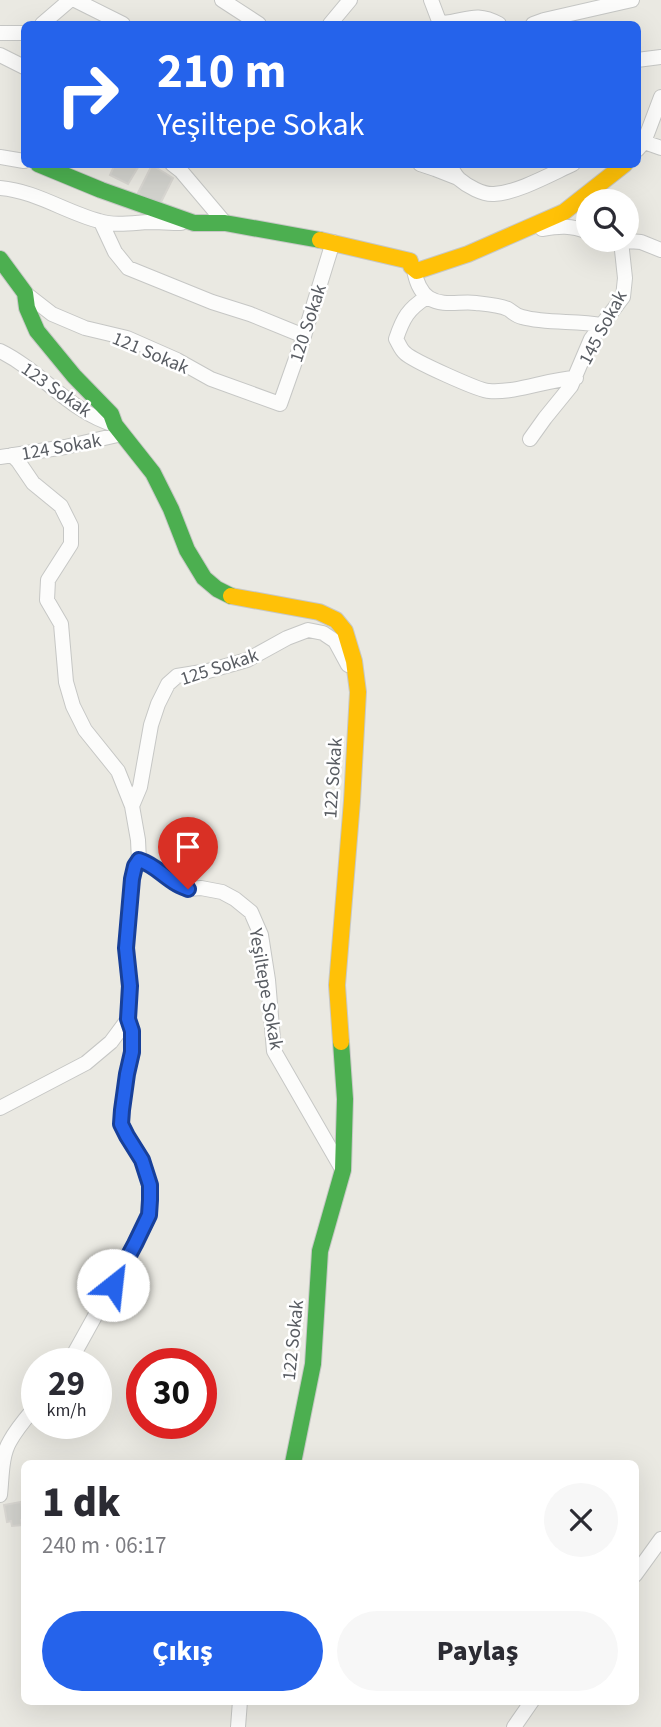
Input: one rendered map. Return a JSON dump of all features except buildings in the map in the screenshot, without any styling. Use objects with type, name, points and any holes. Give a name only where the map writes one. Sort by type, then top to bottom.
[{"type":"street","points":[[46,21],[70,0]]},
{"type":"street","points":[[75,0],[117,21]]},
{"type":"street","points":[[222,0],[254,21]]},
{"type":"street","points":[[332,21],[350,0]]},
{"type":"street","points":[[431,0],[439,21]]},
{"type":"street","points":[[541,21],[630,0]]},
{"type":"street","points":[[452,21],[476,16],[493,21]]},
{"type":"street","points":[[0,33],[21,33]]},
{"type":"street","points":[[0,55],[21,66]]},
{"type":"street","points":[[641,60],[661,57]]},
{"type":"street","points":[[641,141],[661,97]]},
{"type":"street","points":[[641,145],[661,148]]},
{"type":"street","points":[[0,157],[21,160]]},
{"type":"street","points":[[48,168],[194,223]]},
{"type":"street","points":[[180,168],[225,223]]},
{"type":"street","points":[[431,168],[458,178],[486,194],[508,191],[564,168]]},
{"type":"street","points":[[452,168],[458,178]]},
{"type":"street","points":[[414,270],[468,254],[564,212],[620,168]]},
{"type":"street","points":[[0,188],[41,198],[101,222],[225,223],[333,242],[410,261],[420,289],[427,297],[438,302],[473,302],[508,309],[514,314],[536,320],[583,321],[602,325]]},
{"type":"street","points":[[101,222],[115,252],[128,268],[304,336]]},
{"type":"street","points":[[506,238],[558,226],[576,228]]},
{"type":"street","name":"120 Sokak","points":[[280,404],[333,242]]},
{"type":"street","points":[[639,242],[661,250]]},
{"type":"street","name":"145 Sokak","points":[[530,439],[571,386],[591,340],[623,297],[625,278],[620,252]]},
{"type":"street","name":"122 Sokak","points":[[0,259],[25,293],[27,308],[37,331],[74,376],[111,414],[118,430],[153,473],[187,550],[204,579],[229,594],[319,612],[336,620],[345,631],[354,660],[358,692],[337,985],[345,1098],[343,1170],[320,1251],[313,1364],[294,1460]]},
{"type":"street","name":"121 Sokak","points":[[25,293],[52,314],[85,328],[127,338],[177,360],[211,379],[280,404]]},
{"type":"street","points":[[427,297],[416,304],[402,320],[396,339],[404,353],[430,368],[486,391],[519,390],[576,377]]},
{"type":"street","name":"123 Sokak","points":[[0,351],[82,410],[118,430]]},
{"type":"street","name":"124 Sokak","points":[[6,456],[65,447],[118,430]]},
{"type":"street","name":"125 Sokak","points":[[6,456],[18,461],[33,483],[61,506],[71,526],[71,544],[48,580],[47,600],[61,624],[66,682],[73,706],[85,730],[118,771],[132,806],[139,860]]},
{"type":"street","name":"125 Sokak","points":[[132,806],[140,787],[151,725],[158,704],[168,684],[177,676],[247,660],[308,630],[323,633],[335,641],[348,663],[358,692]]},
{"type":"street","points":[[77,1348],[149,1215],[150,1185],[142,1160],[121,1124],[132,1052],[126,948],[132,879],[139,860]]},
{"type":"street","name":"Yeşiltepe Sokak","points":[[139,860],[157,868],[176,884],[188,889],[201,888],[222,892],[251,912],[261,935],[274,1051],[343,1170]]},
{"type":"street","points":[[0,1108],[86,1063],[111,1042],[128,1019]]},
{"type":"street","points":[[0,1495],[8,1443],[21,1424]]},
{"type":"street","points":[[639,1569],[661,1539]]},
{"type":"street","points":[[238,1727],[240,1705]]},
{"type":"street","points":[[514,1727],[529,1705]]},
{"type":"traffic: fast","points":[[48,168],[194,223],[225,223],[320,240]]},
{"type":"traffic: fast","points":[[0,259],[25,293],[27,308],[37,331],[74,376],[111,414],[115,425],[153,473],[187,550],[204,578],[231,596]]},
{"type":"traffic: fast","points":[[294,1460],[313,1364],[320,1251],[343,1170],[345,1099],[341,1042]]},
{"type":"traffic: slow","points":[[320,240],[410,261],[417,271],[468,254],[564,212],[620,168]]},
{"type":"traffic: slow","points":[[231,596],[319,612],[336,620],[345,631],[354,661],[358,692],[337,985],[341,1042]]},
{"type":"route","points":[[113,1285],[149,1215],[150,1200],[150,1185],[142,1160],[121,1124],[132,1052],[126,948],[135,866],[139,860],[147,862],[176,884],[188,889]]}]
